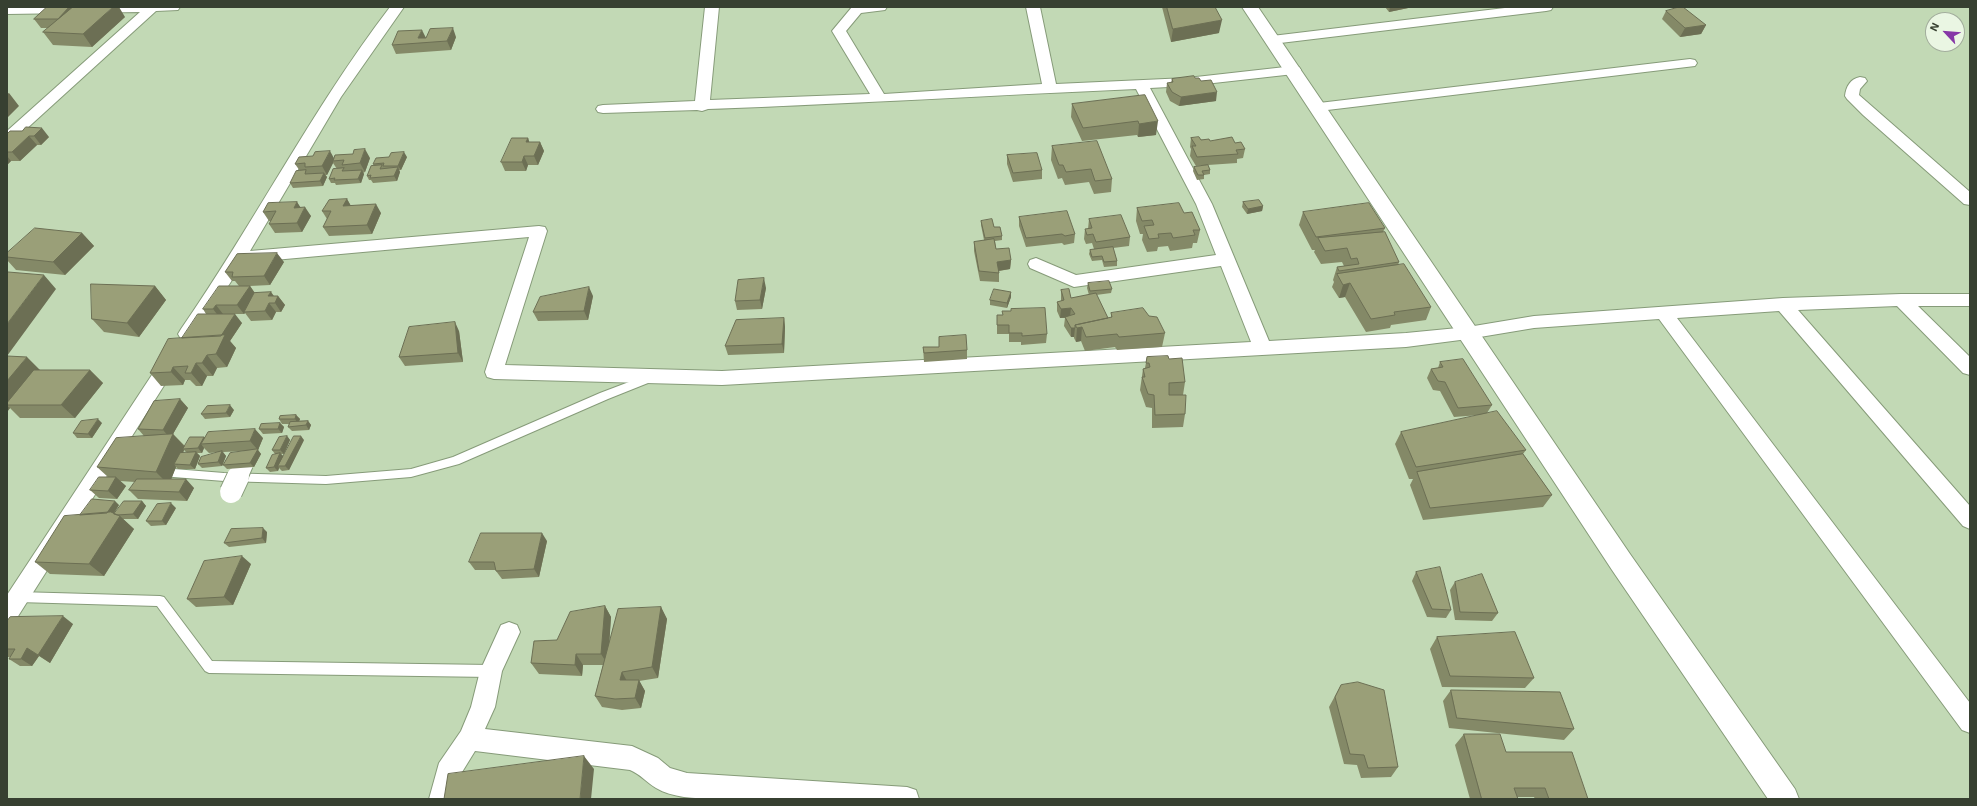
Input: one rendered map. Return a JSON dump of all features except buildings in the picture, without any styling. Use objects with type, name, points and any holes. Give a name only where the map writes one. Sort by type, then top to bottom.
[{"type":"main road","points":[[1250,7],[1319,107],[1621,562],[1785,799]]},
{"type":"street","points":[[7,10],[171,7]]},
{"type":"street","points":[[7,614],[114,464],[156,382],[238,257],[328,108],[371,42],[397,7]]},
{"type":"street","points":[[702,107],[712,7]]},
{"type":"street","points":[[880,7],[857,9],[839,31],[880,97]]},
{"type":"street","points":[[1033,7],[1050,89]]},
{"type":"street","points":[[1272,40],[1546,7]]},
{"type":"street","points":[[7,139],[152,8]]},
{"type":"street","points":[[1319,107],[1690,63]]},
{"type":"street","points":[[603,109],[702,107],[1141,84],[1222,79],[1294,70]]},
{"type":"street","points":[[1860,81],[1853,88],[1852,96],[1880,123],[1970,200]]},
{"type":"street","points":[[1141,84],[1204,204],[1263,349]]},
{"type":"street","points":[[238,257],[538,231],[494,372],[722,378],[1128,354],[1263,349],[1355,341],[1406,340],[1468,333],[1534,322],[1783,304],[1901,300],[1970,300]]},
{"type":"street","points":[[1036,264],[1074,281],[1226,259]]},
{"type":"street","points":[[1901,300],[1970,368]]},
{"type":"street","points":[[1783,304],[1970,520]]},
{"type":"street","points":[[1664,313],[1970,722]]},
{"type":"street","points":[[231,492],[244,464]]},
{"type":"street","points":[[441,799],[448,772],[469,739],[483,707],[491,671],[509,632]]},
{"type":"street","points":[[469,739],[632,758],[649,766],[664,779],[687,785],[907,799]]},
{"type":"lane","points":[[151,470],[224,477],[326,480],[411,473],[454,461],[604,396],[656,376]]},
{"type":"lane","points":[[18,597],[160,601],[209,667],[491,671]]}]
